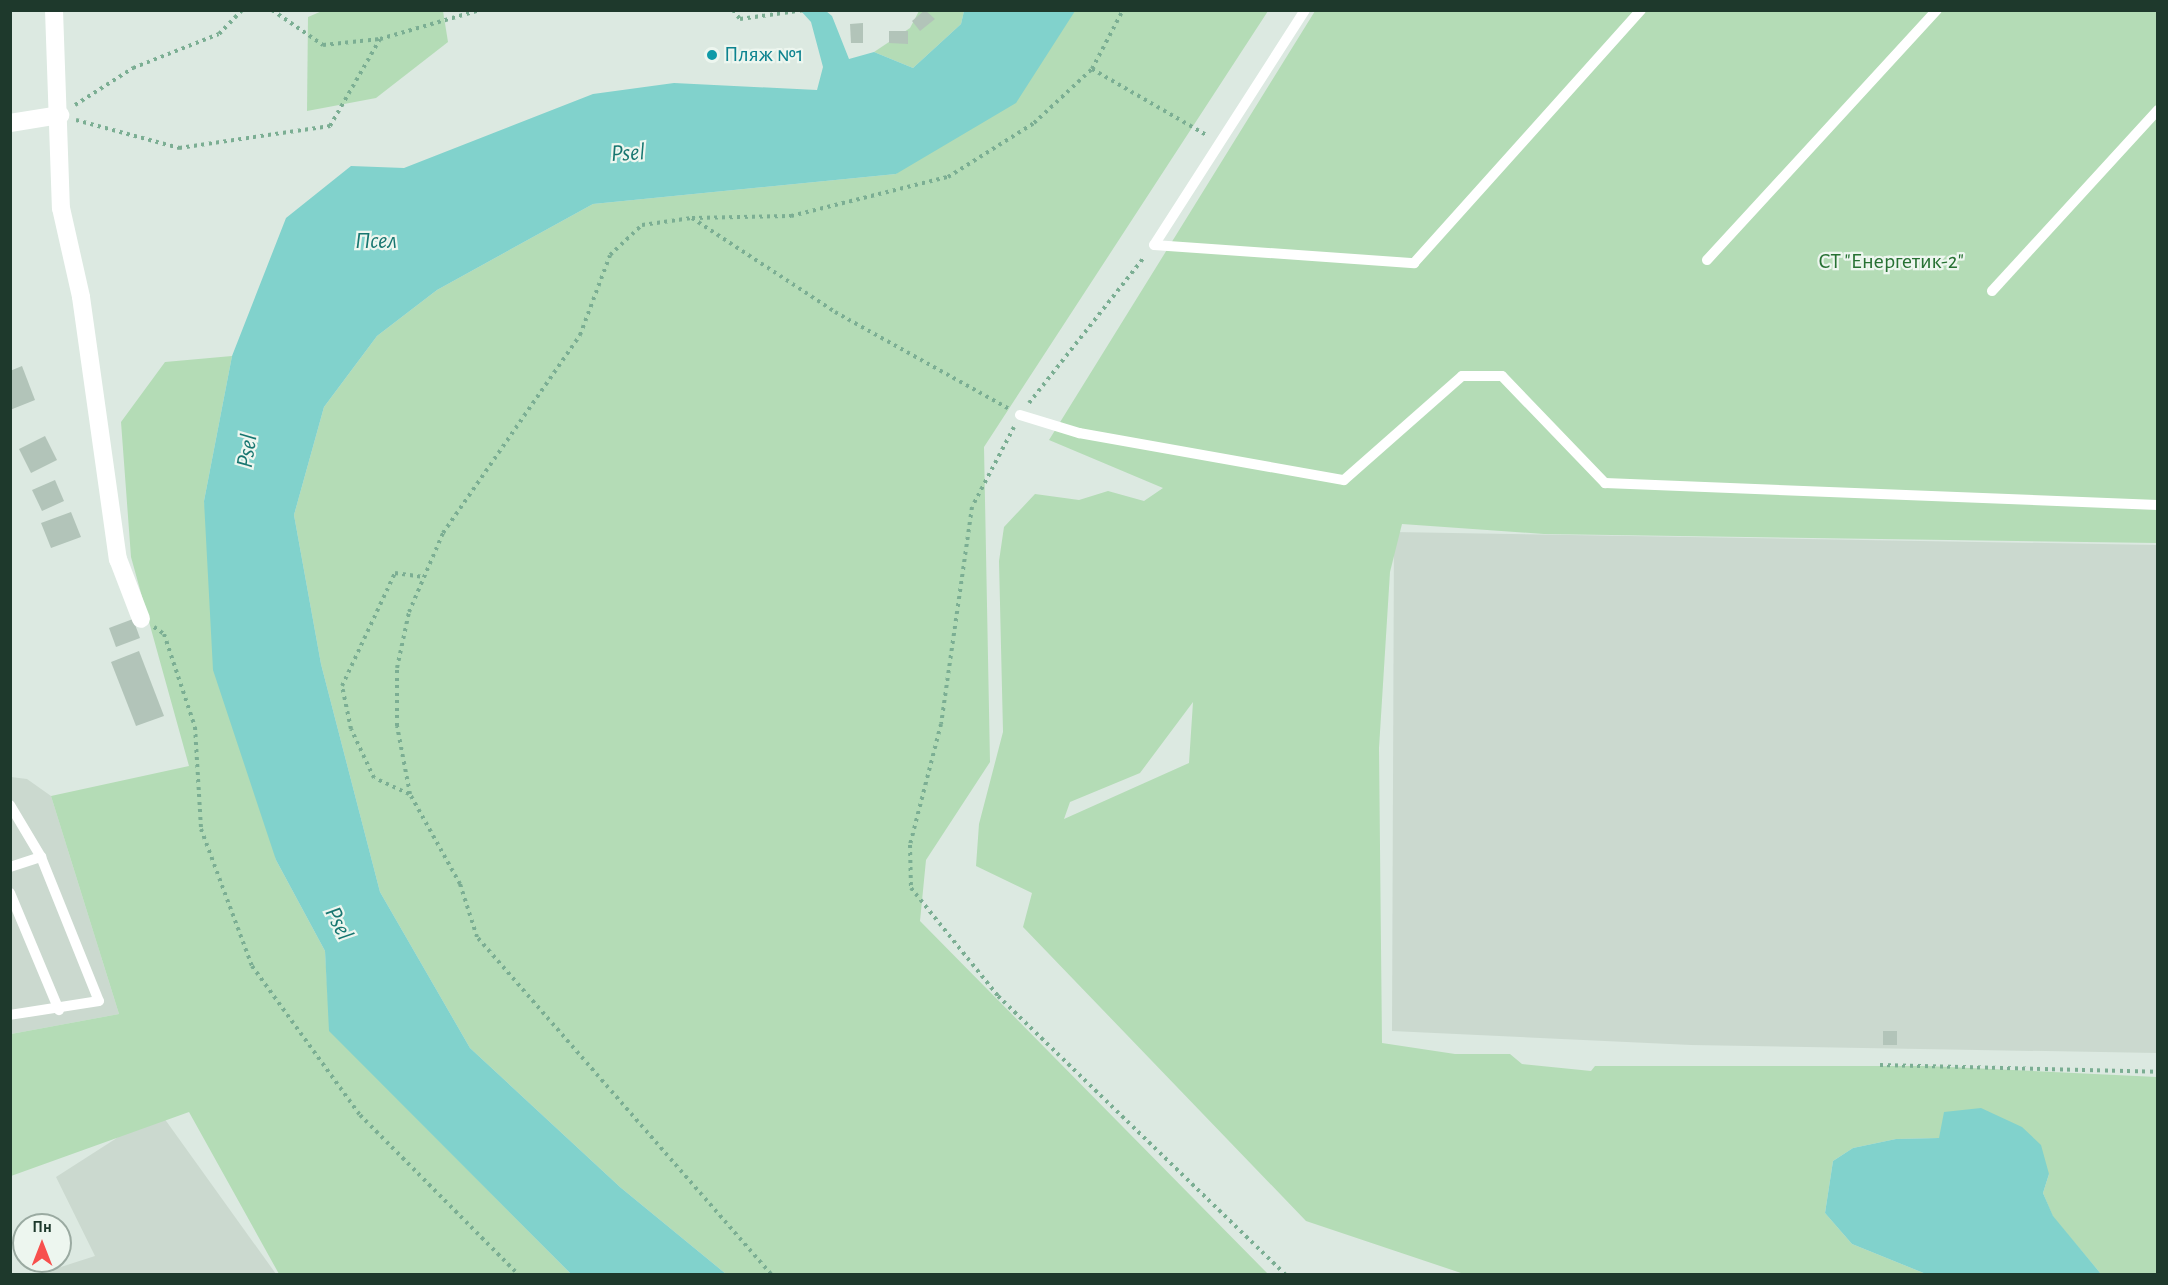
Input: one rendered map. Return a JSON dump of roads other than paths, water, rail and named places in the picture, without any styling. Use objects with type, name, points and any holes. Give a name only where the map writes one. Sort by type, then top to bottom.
[{"type":"street","points":[[54,10],[60,115],[61,208],[81,297],[118,559],[141,619]]},
{"type":"street","points":[[10,123],[60,115]]},
{"type":"lane","points":[[1305,10],[1154,245],[1414,263],[1641,10]]},
{"type":"lane","points":[[1707,260],[1937,10]]},
{"type":"lane","points":[[1992,291],[2157,110]]},
{"type":"lane","points":[[1020,415],[1079,433],[1344,480],[1462,376],[1502,376],[1605,483],[2157,505]]},
{"type":"lane","points":[[10,805],[41,857],[99,1001],[59,1010],[10,1015]]},
{"type":"lane","points":[[10,867],[41,857]]},
{"type":"lane","points":[[10,893],[59,1010]]},
{"type":"water","name":"Псел","points":[[801,11],[826,11],[832,16],[849,59],[874,52],[913,68],[961,24],[964,11],[1075,11],[1016,103],[896,174],[593,204],[437,290],[377,336],[324,407],[294,515],[321,664],[380,892],[470,1048],[620,1187],[726,1274],[571,1274],[329,1031],[325,951],[276,860],[213,670],[204,501],[232,356],[286,218],[351,166],[404,168],[593,94],[674,83],[817,90],[823,67],[811,22]]},
{"type":"water","points":[[1981,1108],[2022,1127],[2041,1145],[2049,1174],[2043,1193],[2053,1216],[2101,1274],[1926,1274],[1852,1244],[1825,1213],[1833,1161],[1853,1148],[1896,1139],[1939,1138],[1944,1112]]},
{"type":"place","name":"Пляж №1","points":[[712,55]]},
{"type":"water label","name":"Psel","points":[[628,154]]},
{"type":"water label","name":"Psel","points":[[248,451]]},
{"type":"water label","name":"Psel","points":[[338,924]]},
{"type":"park label","name":"СТ \"Енергетик-2\"","points":[[1891,262]]}]
